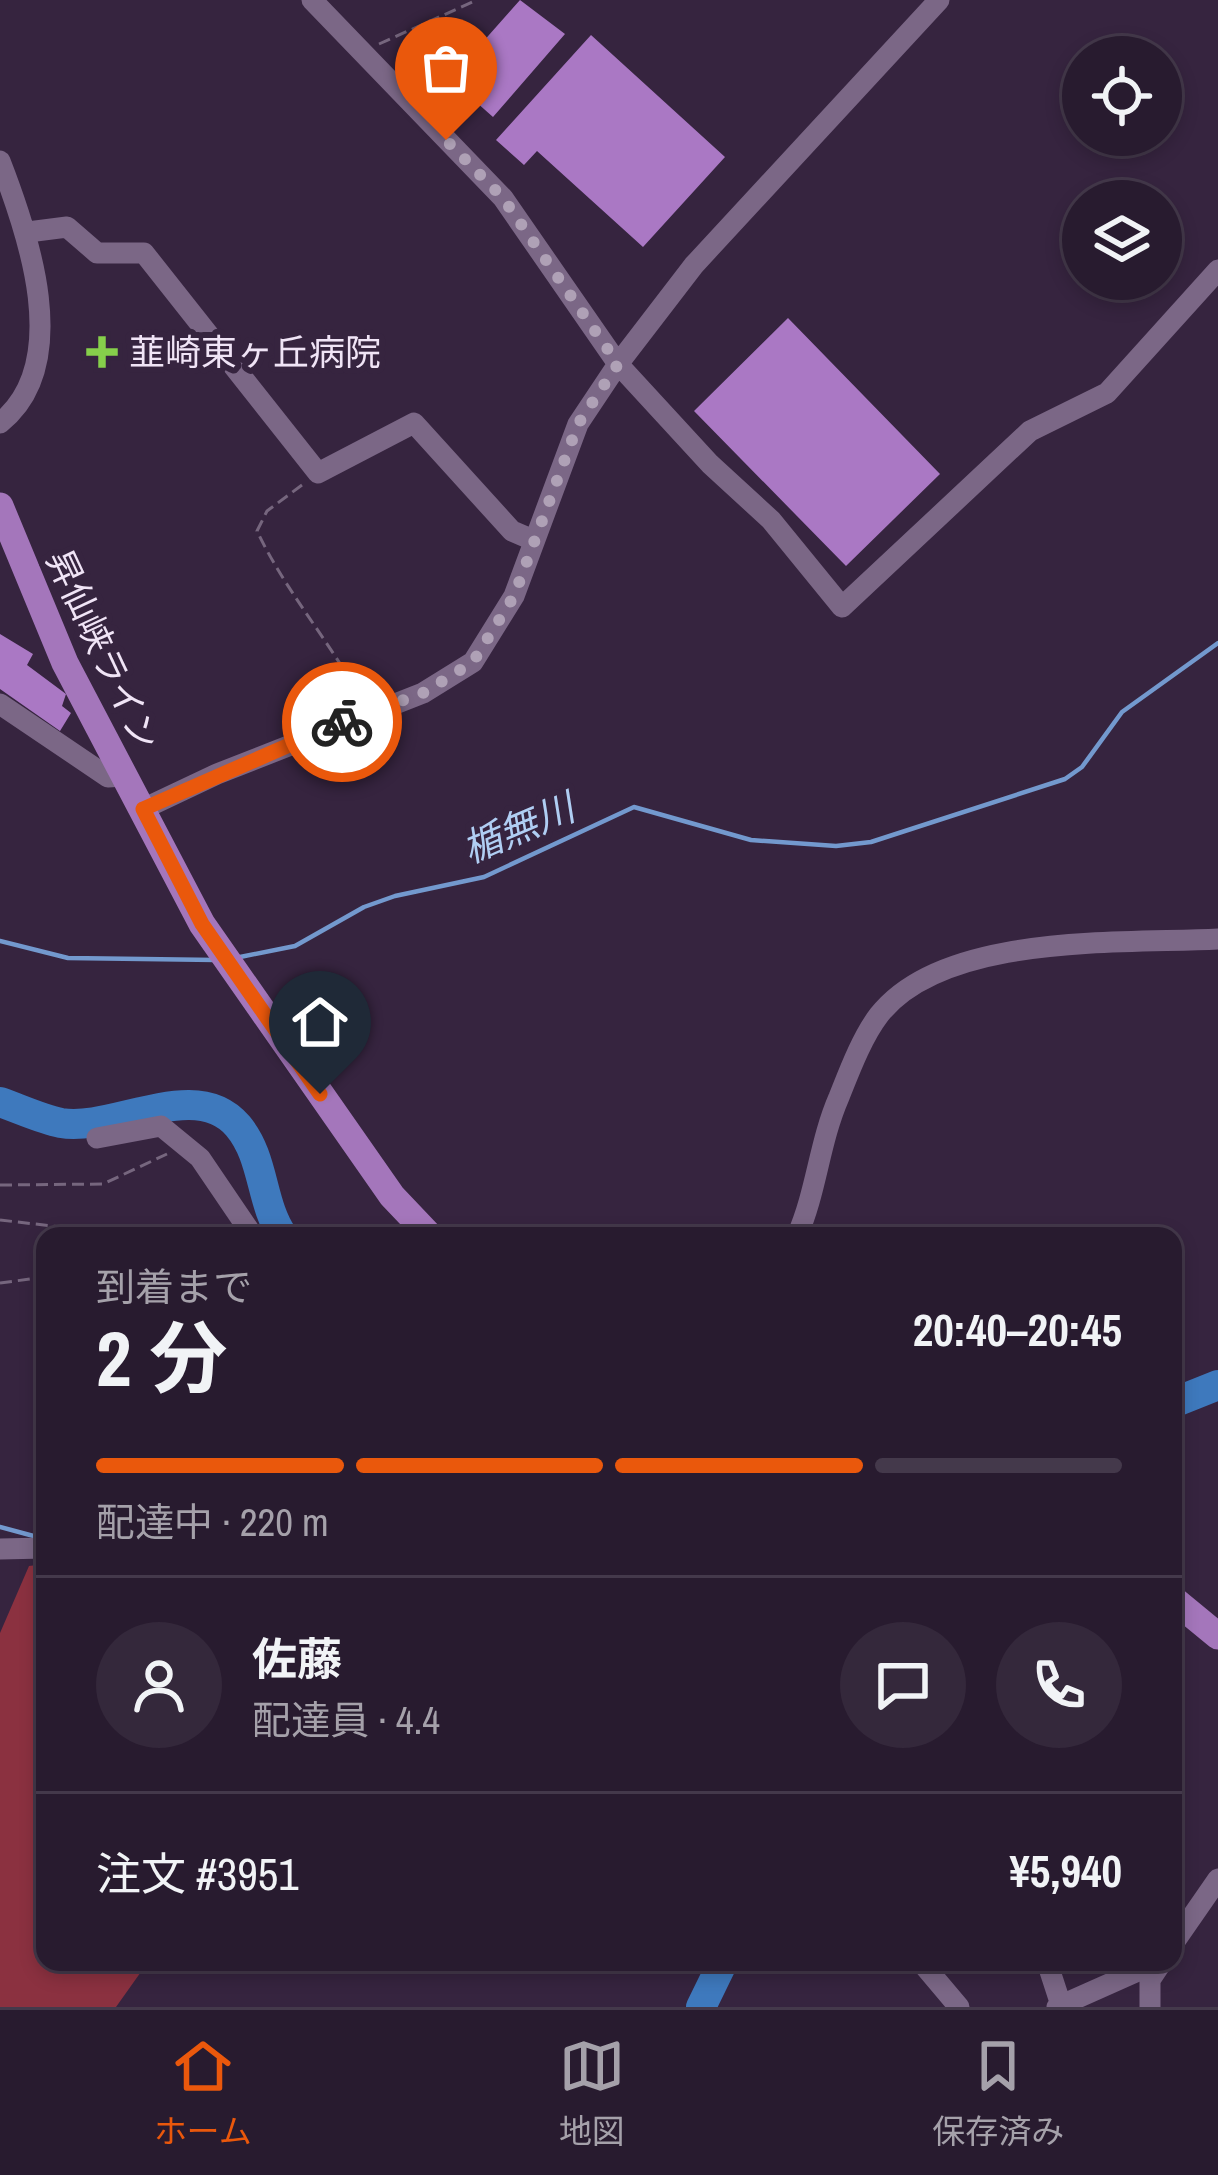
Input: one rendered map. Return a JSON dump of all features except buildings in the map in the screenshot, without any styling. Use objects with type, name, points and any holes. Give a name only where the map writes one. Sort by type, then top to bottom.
[{"type":"main road","name":"昇仙峡ライン","points":[[0,506],[57,645],[202,924],[392,1196],[421,1227]]},
{"type":"main road","points":[[1182,1606],[1214,1633]]},
{"type":"street","points":[[312,0],[503,198],[618,364],[710,464],[771,520],[842,607],[1030,431],[1107,393],[1218,269]]},
{"type":"street","points":[[143,809],[368,711],[423,693],[473,662],[514,596],[578,424],[618,364],[694,265],[939,0]]},
{"type":"street","points":[[0,161],[28,232],[40,296],[35,368],[16,409],[0,423]]},
{"type":"street","points":[[28,232],[67,227],[97,254],[144,253],[318,473],[414,423],[512,531],[533,540]]},
{"type":"street","points":[[0,704],[108,777],[123,776]]},
{"type":"street","points":[[801,1227],[817,1191],[825,1132],[840,1094],[880,1014],[908,993],[933,976],[977,961],[1052,944],[1218,939]]},
{"type":"street","points":[[97,1138],[161,1126],[200,1158],[247,1227]]},
{"type":"street","points":[[0,1549],[36,1548]]},
{"type":"street","points":[[1182,1931],[1218,1879]]},
{"type":"street","points":[[929,1971],[959,2007]]},
{"type":"street","points":[[1050,1971],[1059,2006],[1144,1971]]},
{"type":"street","points":[[1150,2007],[1151,1971]]},
{"type":"path","points":[[361,52],[477,0]]},
{"type":"path","points":[[318,473],[267,511],[257,531],[292,597],[327,637],[368,711]]},
{"type":"path","points":[[0,1185],[103,1184],[184,1143]]},
{"type":"path","points":[[0,1220],[61,1227]]},
{"type":"path","points":[[0,1282],[36,1278]]},
{"type":"shaded area","points":[[36,1565],[36,1971],[142,1971],[116,2007],[0,2007],[0,1633],[29,1566]]},
{"type":"waterway","name":"楯無川","points":[[240,957],[295,946],[364,907],[395,896],[484,877],[634,807],[751,840],[836,846],[871,842],[1065,779],[1082,767],[1122,712],[1218,643]]},
{"type":"waterway","name":"楯無川","points":[[0,941],[68,958],[216,960]]},
{"type":"waterway","points":[[0,1102],[61,1123],[82,1124],[178,1105],[221,1112],[247,1139],[278,1227]]},
{"type":"waterway","points":[[1182,1399],[1218,1385]]},
{"type":"waterway","points":[[0,1527],[36,1537]]},
{"type":"waterway","points":[[701,2007],[719,1971]]},
{"type":"way so far","points":[[342,722],[423,693],[473,662],[514,596],[578,424],[618,364],[503,198],[446,140]]},
{"type":"place","name":"韮崎東ヶ丘病院","points":[[102,352]]},
{"type":"route","points":[[320,1094],[202,924],[143,809],[342,722]]}]
